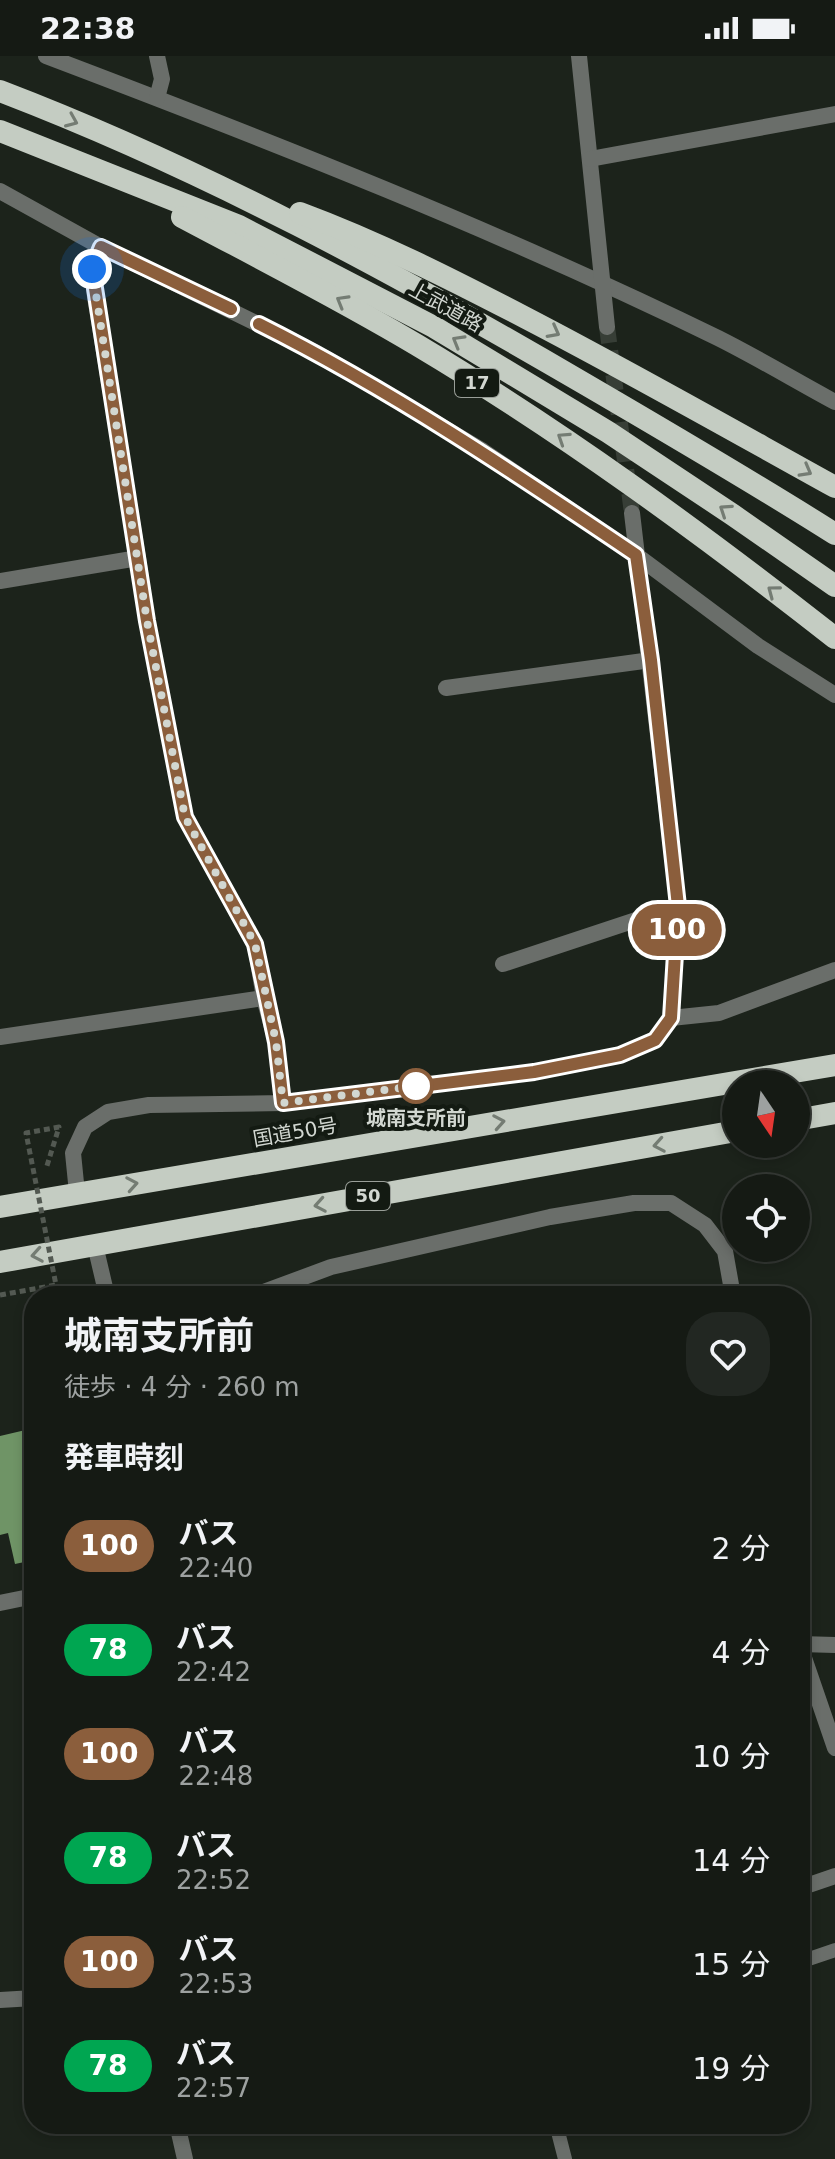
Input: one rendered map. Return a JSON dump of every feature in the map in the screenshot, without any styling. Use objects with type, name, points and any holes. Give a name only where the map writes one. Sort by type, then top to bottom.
[{"type":"highway","name":"上武道路","points":[[0,91],[201,176],[350,252],[486,326],[835,534]]},
{"type":"highway","name":"上武道路","points":[[0,131],[239,226],[434,327],[608,432],[835,586]]},
{"type":"highway","name":"17","points":[[93,169],[330,294],[420,346],[592,457],[835,638]]},
{"type":"highway","points":[[201,176],[360,236],[409,258],[688,404],[835,487]]},
{"type":"highway","name":"国道50号","points":[[0,1207],[835,1065]]},
{"type":"highway","points":[[810,1117],[835,1113]]},
{"type":"highway","name":"50","points":[[0,1262],[722,1133]]},
{"type":"street","points":[[46,56],[386,189],[603,284],[721,340],[835,402]]},
{"type":"street","points":[[157,56],[162,79],[157,98]]},
{"type":"street","points":[[579,56],[607,327]]},
{"type":"street","points":[[590,159],[835,114]]},
{"type":"street","points":[[0,191],[101,247],[315,352],[483,451],[636,555],[758,646],[835,695]]},
{"type":"street","points":[[101,247],[92,269],[95,297],[147,621],[185,817],[255,944],[264,998],[276,1042],[283,1103]]},
{"type":"street","points":[[77,1193],[73,1153],[85,1127],[108,1112],[149,1105],[283,1103],[534,1072],[620,1055],[655,1040],[671,1018],[678,906],[632,513]]},
{"type":"street","points":[[0,581],[138,558]]},
{"type":"street","points":[[446,688],[651,660]]},
{"type":"street","points":[[503,964],[678,906]]},
{"type":"street","points":[[671,1018],[719,1013],[835,970]]},
{"type":"street","points":[[0,1037],[264,998]]},
{"type":"street","points":[[280,1286],[331,1267],[550,1217],[634,1203],[671,1203],[705,1225],[725,1251],[731,1286]]},
{"type":"street","points":[[95,1245],[105,1286]]},
{"type":"street","points":[[0,1603],[24,1598]]},
{"type":"street","points":[[810,1645],[835,1645]]},
{"type":"street","points":[[810,1674],[835,1748]]},
{"type":"street","points":[[810,1885],[835,1876]]},
{"type":"street","points":[[0,2000],[24,1999]]},
{"type":"street","points":[[179,2134],[185,2159]]},
{"type":"lane","points":[[810,1959],[835,1950]]},
{"type":"lane","points":[[559,2134],[565,2159]]},
{"type":"path","points":[[46,1169],[59,1127],[26,1133],[56,1285],[50,1286]]},
{"type":"path","points":[[0,1295],[24,1291]]},
{"type":"building","points":[[24,1430],[24,1562],[15,1564],[8,1533],[0,1535],[0,1436]]},
{"type":"tunnel","points":[[607,327],[632,513]]},
{"type":"bus line","name":"100","points":[[231,309],[101,247],[92,269],[147,621],[185,817],[255,944],[264,998],[276,1042],[283,1103],[534,1072],[620,1055],[655,1040],[671,1018],[678,906],[651,660],[636,555],[483,451],[315,352],[259,324]]},
{"type":"place","name":"城南支所前","points":[[416,1086]]},
{"type":"route","points":[[92,269],[147,621],[185,817],[255,944],[264,998],[276,1042],[283,1103],[416,1086]]}]
